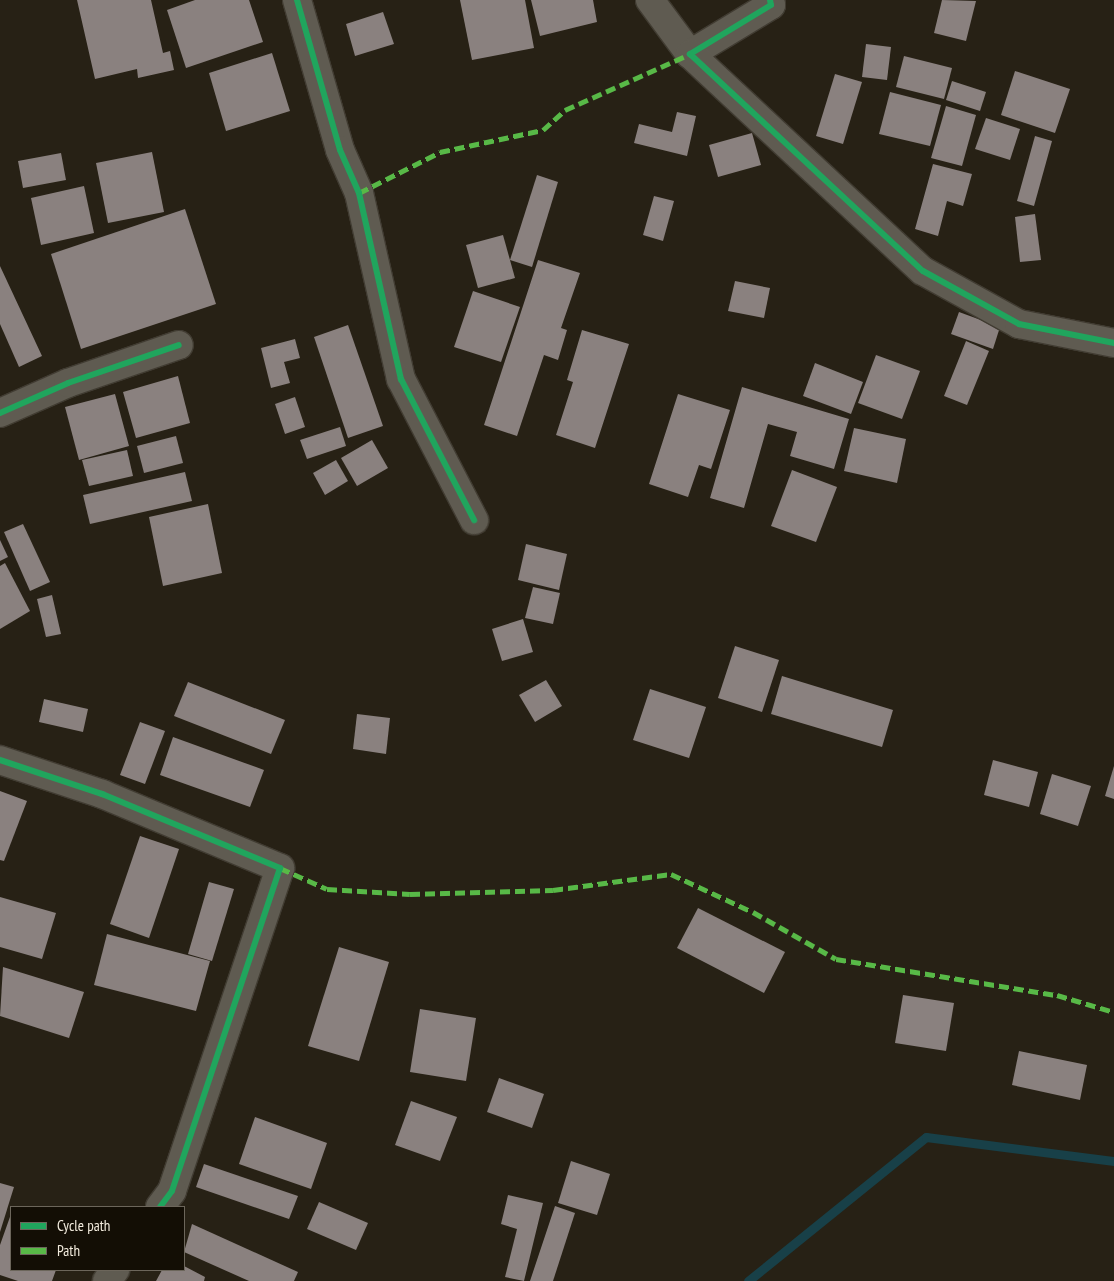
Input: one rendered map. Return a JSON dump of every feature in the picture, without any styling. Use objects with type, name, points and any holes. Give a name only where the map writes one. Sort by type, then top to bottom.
[{"type":"street","points":[[297,0],[340,150],[359,193],[401,379],[474,520]]},
{"type":"street","points":[[650,0],[690,54],[923,271],[1019,324],[1114,343]]},
{"type":"street","points":[[690,54],[771,5],[770,0]]},
{"type":"street","points":[[0,413],[68,383],[179,345]]},
{"type":"street","points":[[0,760],[102,794],[280,868],[172,1190],[161,1206]]},
{"type":"building","points":[[77,0],[151,0],[163,53],[170,51],[174,70],[138,78],[137,69],[95,79]]},
{"type":"building","points":[[195,0],[249,0],[263,42],[186,68],[167,10]]},
{"type":"building","points":[[460,0],[525,0],[534,48],[472,60]]},
{"type":"building","points":[[531,0],[593,0],[597,22],[540,36]]},
{"type":"building","points":[[942,0],[976,1],[966,41],[934,33]]},
{"type":"building","points":[[383,12],[394,44],[355,56],[346,24]]},
{"type":"building","points":[[866,44],[891,47],[887,80],[862,77]]},
{"type":"building","points":[[272,53],[290,111],[226,131],[209,73]]},
{"type":"building","points":[[904,56],[952,68],[944,99],[896,87]]},
{"type":"building","points":[[1015,71],[1070,89],[1055,133],[1001,115]]},
{"type":"building","points":[[835,74],[862,82],[843,144],[816,136]]},
{"type":"building","points":[[952,81],[986,92],[980,111],[946,100]]},
{"type":"building","points":[[890,92],[941,105],[930,146],[879,134]]},
{"type":"building","points":[[946,106],[976,115],[962,166],[931,158]]},
{"type":"building","points":[[677,112],[696,116],[687,156],[634,143],[639,124],[672,132]]},
{"type":"building","points":[[986,118],[1020,129],[1010,160],[975,149]]},
{"type":"building","points":[[752,133],[761,165],[718,177],[709,145]]},
{"type":"building","points":[[1035,136],[1052,141],[1034,206],[1017,201]]},
{"type":"building","points":[[152,152],[164,212],[108,223],[96,163]]},
{"type":"building","points":[[61,153],[66,180],[23,188],[18,161]]},
{"type":"building","points":[[933,164],[972,174],[963,206],[947,201],[938,236],[915,229]]},
{"type":"building","points":[[537,175],[558,182],[532,267],[510,260]]},
{"type":"building","points":[[84,186],[94,233],[41,245],[31,198]]},
{"type":"building","points":[[654,196],[674,201],[663,241],[643,235]]},
{"type":"building","points":[[185,209],[216,304],[81,349],[51,254]]},
{"type":"building","points":[[1035,214],[1041,260],[1020,262],[1015,217]]},
{"type":"building","points":[[503,235],[515,278],[478,288],[466,245]]},
{"type":"building","points":[[538,260],[580,273],[561,328],[567,330],[558,360],[544,355],[517,436],[484,425]]},
{"type":"building","points":[[0,266],[42,356],[19,367],[0,324]]},
{"type":"building","points":[[735,281],[770,288],[764,318],[728,311]]},
{"type":"building","points":[[473,291],[520,307],[501,362],[454,347]]},
{"type":"building","points":[[959,312],[1000,327],[993,349],[951,334]]},
{"type":"building","points":[[348,325],[383,426],[348,438],[314,337]]},
{"type":"building","points":[[582,330],[629,344],[595,448],[556,435],[573,382],[567,380]]},
{"type":"building","points":[[295,339],[300,358],[284,362],[290,383],[271,388],[261,348]]},
{"type":"building","points":[[966,341],[989,351],[967,405],[944,396]]},
{"type":"building","points":[[876,355],[920,371],[902,419],[858,403]]},
{"type":"building","points":[[815,363],[863,382],[851,414],[803,396]]},
{"type":"building","points":[[178,376],[190,423],[136,438],[123,392]]},
{"type":"building","points":[[742,387],[849,419],[834,469],[790,456],[797,432],[768,424],[744,508],[710,498]]},
{"type":"building","points":[[115,394],[129,446],[79,460],[65,407]]},
{"type":"building","points":[[678,394],[730,410],[711,469],[699,465],[688,497],[649,484]]},
{"type":"building","points":[[295,397],[305,427],[285,434],[275,404]]},
{"type":"building","points":[[340,427],[346,446],[307,459],[300,440]]},
{"type":"building","points":[[854,428],[906,439],[897,483],[844,471]]},
{"type":"building","points":[[176,436],[183,463],[144,473],[137,446]]},
{"type":"building","points":[[372,440],[388,468],[357,486],[341,458]]},
{"type":"building","points":[[127,450],[133,476],[89,486],[82,460]]},
{"type":"building","points":[[336,460],[348,481],[325,495],[313,473]]},
{"type":"building","points":[[792,470],[837,487],[816,542],[771,526]]},
{"type":"building","points":[[185,472],[192,501],[90,524],[83,495]]},
{"type":"building","points":[[208,504],[222,573],[163,586],[149,517]]},
{"type":"building","points":[[23,524],[50,582],[30,591],[4,532]]},
{"type":"building","points":[[0,540],[8,557],[0,561]]},
{"type":"building","points":[[526,544],[567,554],[559,590],[518,580]]},
{"type":"building","points":[[5,563],[30,611],[0,629],[0,566]]},
{"type":"building","points":[[533,587],[560,593],[553,624],[525,618]]},
{"type":"building","points":[[52,595],[61,634],[46,637],[37,599]]},
{"type":"building","points":[[523,619],[533,652],[502,661],[492,629]]},
{"type":"building","points":[[735,646],[779,660],[762,712],[718,698]]},
{"type":"building","points":[[782,676],[893,710],[882,747],[771,714]]},
{"type":"building","points":[[546,680],[562,706],[535,722],[519,695]]},
{"type":"building","points":[[188,682],[285,720],[271,754],[174,716]]},
{"type":"building","points":[[650,689],[706,707],[689,758],[633,740]]},
{"type":"building","points":[[44,699],[88,709],[83,732],[39,722]]},
{"type":"building","points":[[357,714],[390,718],[386,754],[353,749]]},
{"type":"building","points":[[140,722],[165,731],[145,784],[120,775]]},
{"type":"building","points":[[173,737],[264,770],[250,807],[160,775]]},
{"type":"building","points":[[993,760],[1038,772],[1029,807],[984,795]]},
{"type":"building","points":[[1114,766],[1114,799],[1105,796]]},
{"type":"building","points":[[1052,774],[1091,786],[1078,826],[1040,814]]},
{"type":"building","points":[[0,791],[27,801],[4,861],[0,860]]},
{"type":"building","points":[[140,836],[179,849],[149,938],[110,924]]},
{"type":"building","points":[[209,882],[234,889],[212,961],[188,954]]},
{"type":"building","points":[[0,897],[56,913],[42,959],[0,947]]},
{"type":"building","points":[[698,908],[785,952],[764,993],[677,948]]},
{"type":"building","points":[[107,934],[210,961],[196,1011],[94,985]]},
{"type":"building","points":[[339,947],[389,962],[359,1061],[308,1046]]},
{"type":"building","points":[[3,967],[84,992],[69,1038],[0,1016]]},
{"type":"building","points":[[903,995],[954,1003],[946,1051],[895,1043]]},
{"type":"building","points":[[420,1009],[476,1018],[466,1081],[410,1072]]},
{"type":"building","points":[[1019,1051],[1087,1065],[1080,1100],[1012,1085]]},
{"type":"building","points":[[499,1078],[544,1094],[532,1128],[487,1112]]},
{"type":"building","points":[[411,1101],[457,1117],[440,1161],[395,1145]]},
{"type":"building","points":[[255,1117],[327,1143],[311,1189],[239,1164]]},
{"type":"building","points":[[571,1161],[610,1174],[597,1215],[558,1203]]},
{"type":"building","points":[[204,1164],[298,1196],[289,1219],[196,1187]]},
{"type":"building","points":[[0,1183],[14,1187],[0,1232]]},
{"type":"building","points":[[508,1195],[543,1203],[524,1281],[505,1277],[517,1229],[501,1224]]},
{"type":"building","points":[[319,1202],[368,1223],[356,1250],[307,1229]]},
{"type":"building","points":[[555,1206],[575,1213],[553,1281],[530,1281]]},
{"type":"building","points":[[10,1217],[10,1271],[56,1271],[52,1281],[18,1281],[0,1275],[0,1245]]},
{"type":"building","points":[[192,1224],[298,1272],[294,1281],[249,1281],[185,1252]]},
{"type":"building","points":[[185,1267],[205,1277],[204,1281],[156,1281],[161,1271],[185,1271]]},
{"type":"waterway","points":[[748,1281],[926,1137],[1114,1161]]},
{"type":"marked path","points":[[359,193],[440,152],[543,130],[565,110],[690,54]]},
{"type":"marked path","points":[[280,868],[327,889],[410,894],[553,890],[671,874],[753,912],[836,959],[1057,995],[1114,1012]]},
{"type":"cycle path","points":[[297,0],[340,150],[359,193],[401,379],[474,520]]},
{"type":"cycle path","points":[[770,0],[771,5],[690,54],[923,271],[1019,324],[1114,343]]},
{"type":"cycle path","points":[[0,413],[68,383],[179,345]]},
{"type":"cycle path","points":[[0,760],[102,794],[280,868],[172,1191],[161,1206]]}]
